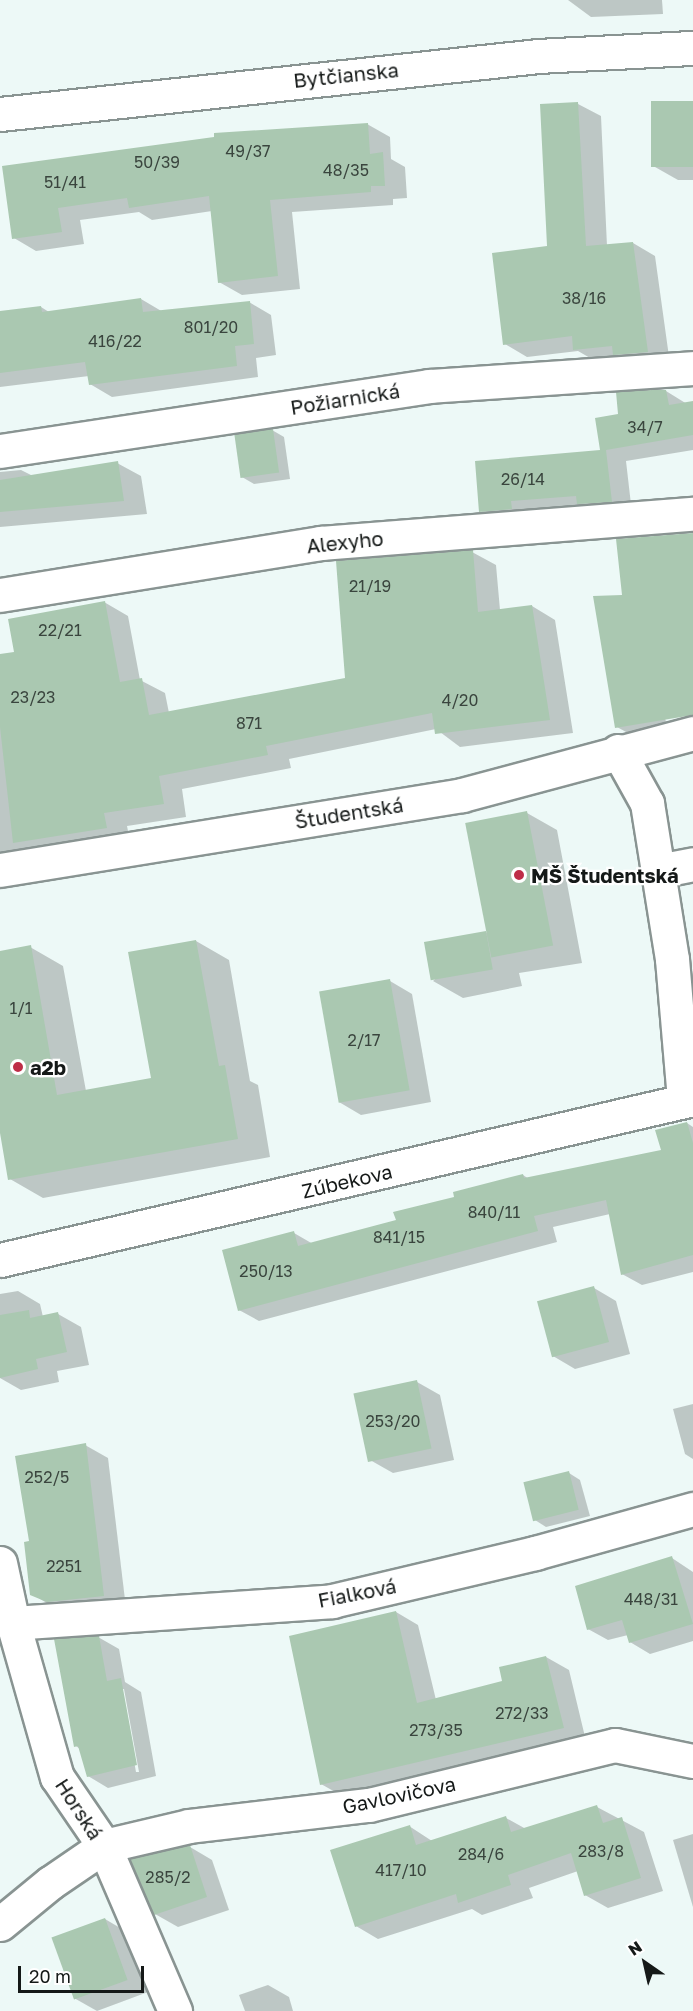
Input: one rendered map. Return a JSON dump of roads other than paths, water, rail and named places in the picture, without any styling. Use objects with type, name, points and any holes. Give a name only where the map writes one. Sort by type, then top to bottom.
[{"type":"street","name":"Bytčianska","points":[[0,114],[538,56],[693,48]]},
{"type":"street","name":"Požiarnická","points":[[0,451],[429,386],[693,368]]},
{"type":"street","name":"Alexyho","points":[[0,595],[321,543],[693,514]]},
{"type":"street","name":"Študentská","points":[[0,870],[462,795],[618,751],[693,733]]},
{"type":"street","points":[[618,751],[647,803],[672,960],[688,1099]]},
{"type":"street","points":[[658,871],[693,864]]},
{"type":"street","name":"Zúbekova","points":[[0,1260],[688,1099]]},
{"type":"street","name":"Fialková","points":[[13,1623],[332,1601],[535,1553],[693,1509]]},
{"type":"street","name":"Horská","points":[[0,1563],[13,1623],[57,1777],[104,1846],[175,2011]]},
{"type":"street","name":"Gavlovičova","points":[[104,1846],[189,1826],[369,1805],[615,1745],[693,1761]]},
{"type":"street","points":[[0,1923],[50,1883],[104,1846]]},
{"type":"place","name":"MŠ Študentská","points":[[519,875]]},
{"type":"place","name":"a2b","points":[[18,1067]]}]
